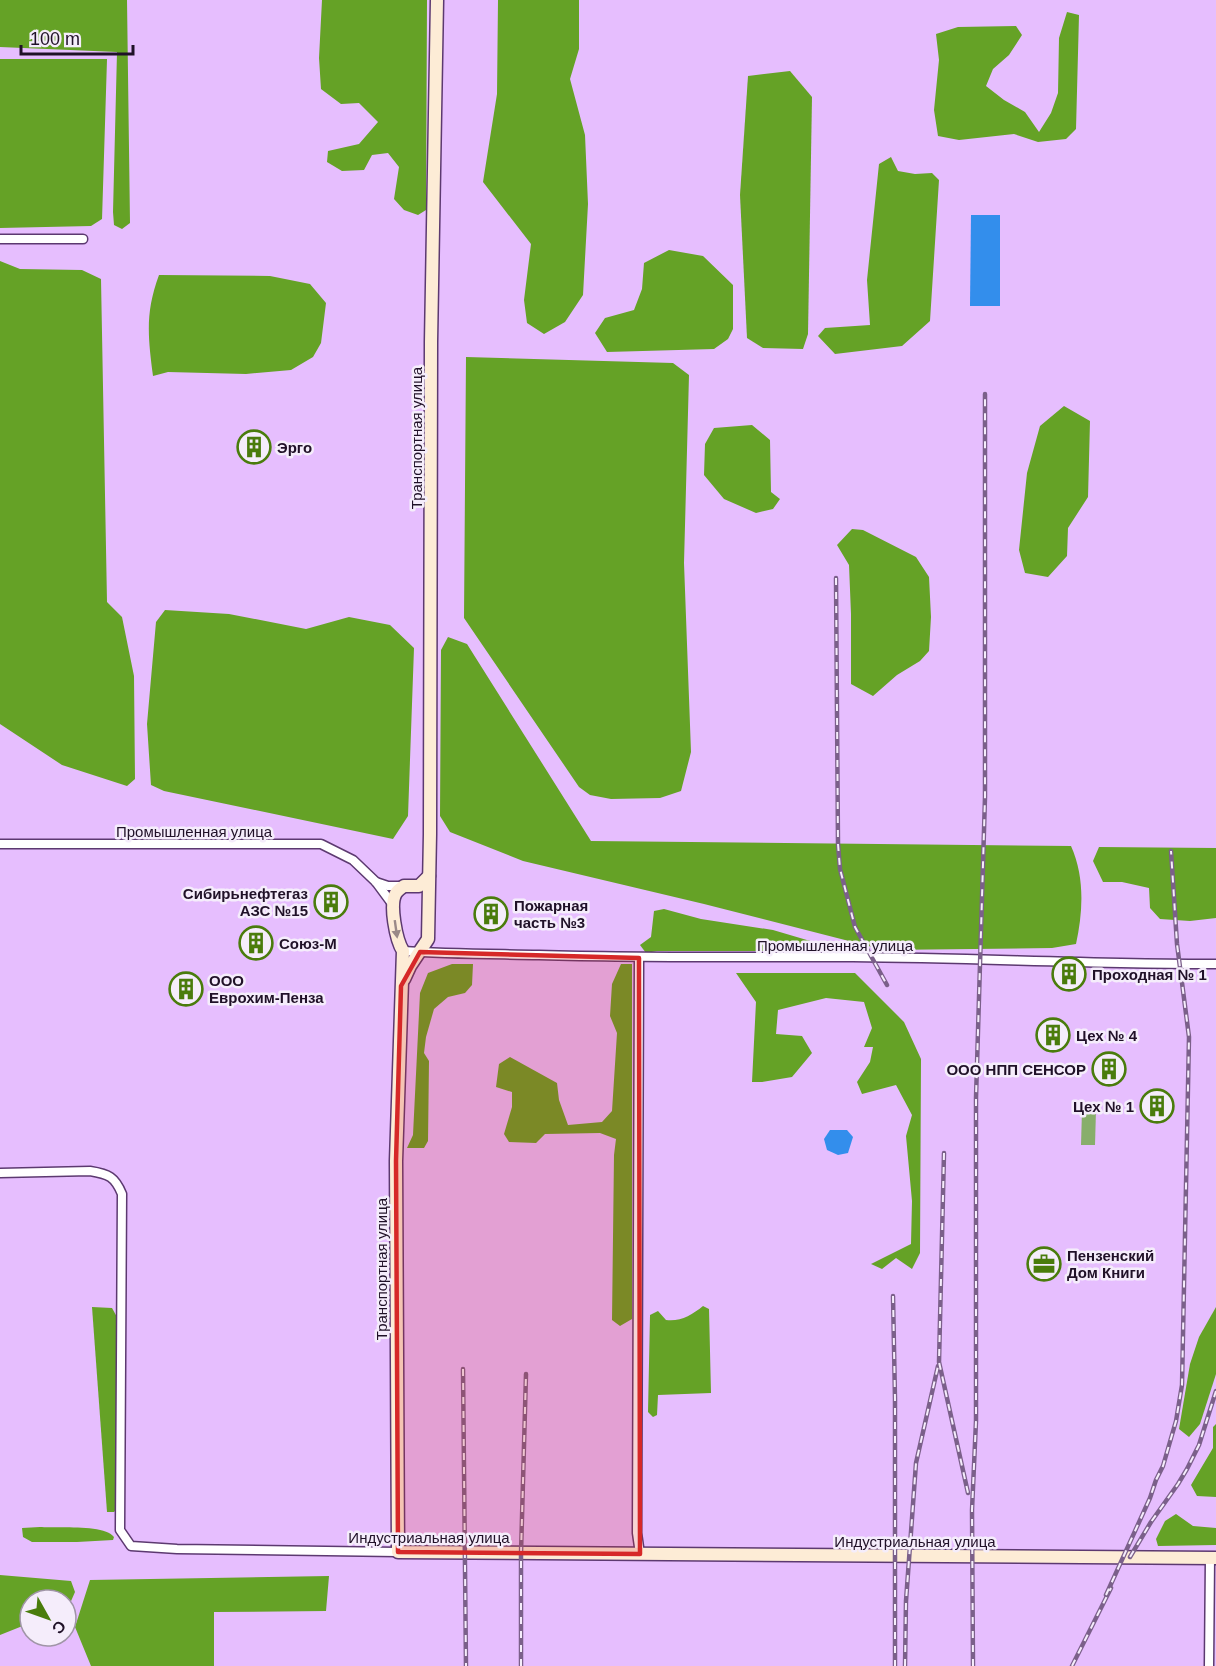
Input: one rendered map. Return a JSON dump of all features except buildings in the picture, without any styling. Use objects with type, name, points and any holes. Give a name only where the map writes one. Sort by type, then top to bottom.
[{"type":"street","name":"Транспортная улица","points":[[428,939],[431,342],[437,0]]},
{"type":"street","points":[[0,239],[83,239]]},
{"type":"street","name":"Промышленная улица","points":[[0,844],[321,844],[353,860],[376,882],[393,905]]},
{"type":"street","points":[[376,882],[388,886],[419,886],[429,876]]},
{"type":"street","points":[[393,905],[396,894],[404,886]]},
{"type":"street","points":[[419,886],[429,896]]},
{"type":"street","name":"Транспортная улица","points":[[393,905],[398,943],[403,951],[396,1161],[398,1552]]},
{"type":"street","points":[[401,986],[410,966],[428,939],[436,947],[453,954]]},
{"type":"street","name":"Промышленная улица","points":[[403,951],[639,957],[853,957],[1216,964]]},
{"type":"street","points":[[639,957],[637,1533],[640,1554]]},
{"type":"street","name":"Индустриальная улица","points":[[0,1173],[98,1172],[117,1182],[122,1194],[120,1530],[131,1546],[177,1549],[398,1552],[1213,1558]]},
{"type":"street","points":[[1209,1666],[1213,1558]]},
{"type":"highlighted area","points":[[420,952],[639,958],[640,1554],[398,1552],[396,1161],[401,986]]},
{"type":"green space","points":[[0,0],[127,0],[130,223],[122,229],[114,225],[113,212],[117,52],[0,47]]},
{"type":"green space","points":[[322,0],[427,0],[426,210],[418,215],[404,210],[394,199],[399,167],[388,153],[372,155],[364,170],[342,171],[327,162],[328,151],[359,144],[378,122],[359,103],[341,104],[321,89],[319,58]]},
{"type":"green space","points":[[498,0],[579,0],[579,49],[570,79],[585,135],[588,204],[583,295],[565,322],[544,334],[527,323],[524,300],[531,244],[483,182],[497,94]]},
{"type":"green space","points":[[1067,12],[1079,15],[1076,129],[1066,139],[1038,142],[1014,134],[959,140],[938,136],[934,110],[939,60],[936,34],[958,27],[1016,26],[1022,35],[1009,55],[993,69],[986,86],[1025,112],[1039,132],[1051,113],[1058,93],[1059,38]]},
{"type":"green space","points":[[0,59],[107,59],[102,219],[91,226],[0,228]]},
{"type":"green space","points":[[790,71],[812,97],[808,334],[803,349],[763,348],[747,338],[740,195],[748,76]]},
{"type":"green space","points":[[891,157],[898,171],[915,174],[932,173],[939,180],[930,321],[902,346],[835,354],[818,336],[825,328],[870,325],[867,280],[879,164]]},
{"type":"green space","points":[[669,250],[703,256],[733,285],[733,329],[728,339],[714,349],[607,352],[595,333],[605,318],[634,310],[642,289],[644,263]]},
{"type":"green space","points":[[0,261],[20,269],[82,270],[101,279],[107,602],[122,617],[134,676],[135,779],[127,786],[62,765],[0,724]]},
{"type":"green space","points":[[159,275],[270,276],[310,284],[326,303],[321,343],[313,357],[291,370],[246,374],[168,372],[153,376],[149,325],[151,301]]},
{"type":"green space","points":[[466,357],[673,363],[689,375],[684,563],[691,752],[681,791],[660,798],[611,799],[590,795],[579,787],[464,618]]},
{"type":"green space","points":[[1064,406],[1090,421],[1088,497],[1068,528],[1067,556],[1048,577],[1025,573],[1019,550],[1027,473],[1040,426]]},
{"type":"green space","points":[[752,425],[770,440],[771,492],[780,499],[773,509],[756,513],[724,499],[704,475],[705,444],[714,428]]},
{"type":"green space","points":[[852,529],[863,530],[916,557],[929,577],[931,617],[929,651],[920,661],[897,675],[873,696],[851,684],[849,565],[837,545]]},
{"type":"green space","points":[[165,610],[229,614],[306,629],[349,617],[390,625],[414,648],[408,816],[393,839],[164,791],[151,785],[147,724],[156,622]]},
{"type":"green space","points":[[448,637],[467,644],[591,841],[1071,846],[1081,882],[1080,920],[1076,944],[1052,948],[884,950],[523,861],[450,832],[440,816],[441,650]]},
{"type":"green space","points":[[1099,847],[1216,848],[1216,918],[1190,921],[1160,919],[1150,908],[1149,888],[1122,882],[1103,882],[1093,861]]},
{"type":"green space","points":[[664,909],[701,919],[773,930],[817,943],[818,947],[810,951],[657,951],[646,953],[640,945],[651,937],[654,911]]},
{"type":"green space","points":[[452,964],[473,964],[472,985],[465,993],[448,997],[434,1009],[424,1053],[429,1061],[428,1141],[424,1148],[407,1148],[413,1135],[420,993],[428,973]]},
{"type":"green space","points":[[621,964],[632,964],[632,1319],[620,1326],[612,1320],[616,1139],[600,1133],[545,1134],[536,1143],[509,1142],[504,1134],[512,1107],[512,1092],[496,1087],[499,1064],[510,1057],[557,1083],[559,1100],[568,1125],[602,1122],[612,1111],[617,1033],[610,1016],[612,984]]},
{"type":"green space","points":[[736,973],[855,973],[904,1022],[921,1059],[920,1253],[912,1269],[896,1258],[882,1269],[871,1264],[911,1244],[912,1201],[906,1136],[912,1115],[896,1085],[862,1094],[857,1082],[870,1062],[873,1047],[864,1047],[872,1028],[864,1002],[826,998],[778,1010],[776,1034],[802,1036],[812,1053],[792,1077],[752,1082],[756,1002]]},
{"type":"green space","points":[[1082,1110],[1096,1110],[1095,1145],[1081,1145]]},
{"type":"green space","points":[[703,1306],[709,1309],[711,1393],[658,1395],[657,1415],[653,1417],[648,1412],[650,1315],[658,1311],[666,1320],[676,1320],[690,1315]]},
{"type":"green space","points":[[92,1307],[112,1308],[117,1317],[118,1508],[114,1512],[107,1512]]},
{"type":"green space","points":[[1216,1307],[1216,1374],[1200,1424],[1189,1437],[1179,1429],[1190,1364],[1199,1337]]},
{"type":"green space","points":[[1216,1424],[1216,1497],[1197,1496],[1191,1485],[1213,1448],[1213,1427]]},
{"type":"green space","points":[[1176,1514],[1193,1526],[1216,1528],[1216,1545],[1158,1546],[1156,1539],[1165,1521]]},
{"type":"green space","points":[[22,1528],[91,1528],[109,1533],[114,1537],[113,1540],[32,1542],[23,1537]]},
{"type":"green space","points":[[0,1575],[71,1581],[74,1588],[18,1588],[18,1628],[0,1635]]},
{"type":"green space","points":[[329,1576],[326,1611],[214,1612],[214,1666],[91,1666],[78,1634],[78,1618],[90,1580]]},
{"type":"water","points":[[971,215],[1000,215],[1000,306],[970,306]]},
{"type":"water","points":[[830,1130],[847,1130],[853,1137],[848,1153],[838,1155],[827,1150],[824,1139]]},
{"type":"railway","points":[[973,1666],[972,1510],[976,1421],[976,1098],[985,797],[985,394]]},
{"type":"railway","points":[[836,578],[840,869],[855,927],[887,985]]},
{"type":"railway","points":[[1106,1595],[1163,1466],[1176,1421],[1182,1385],[1189,1037],[1177,944],[1171,851]]},
{"type":"railway","points":[[944,1153],[939,1362],[968,1493]]},
{"type":"railway","points":[[893,1296],[895,1666]]},
{"type":"railway","points":[[905,1666],[906,1601],[916,1463],[938,1366]]},
{"type":"railway","points":[[463,1369],[466,1666]]},
{"type":"railway","points":[[521,1666],[521,1553],[526,1374]]},
{"type":"railway","points":[[1130,1557],[1187,1469],[1199,1445],[1216,1391]]},
{"type":"railway","points":[[1072,1666],[1111,1588]]},
{"type":"place","name":"Эрго","points":[[254,447]]},
{"type":"place","name":"Сибирьнефтегаз АЗС №15","points":[[331,902]]},
{"type":"place","name":"Пожарная часть №3","points":[[491,914]]},
{"type":"place","name":"Союз-М","points":[[256,943]]},
{"type":"place","name":"Проходная № 1","points":[[1069,974]]},
{"type":"place","name":"ООО Еврохим-Пенза","points":[[186,989]]},
{"type":"place","name":"Цех № 4","points":[[1053,1035]]},
{"type":"place","name":"ООО НПП СЕНСОР","points":[[1109,1069]]},
{"type":"place","name":"Цех № 1","points":[[1157,1106]]},
{"type":"place","name":"Пензенский Дом Книги","points":[[1044,1264]]}]
